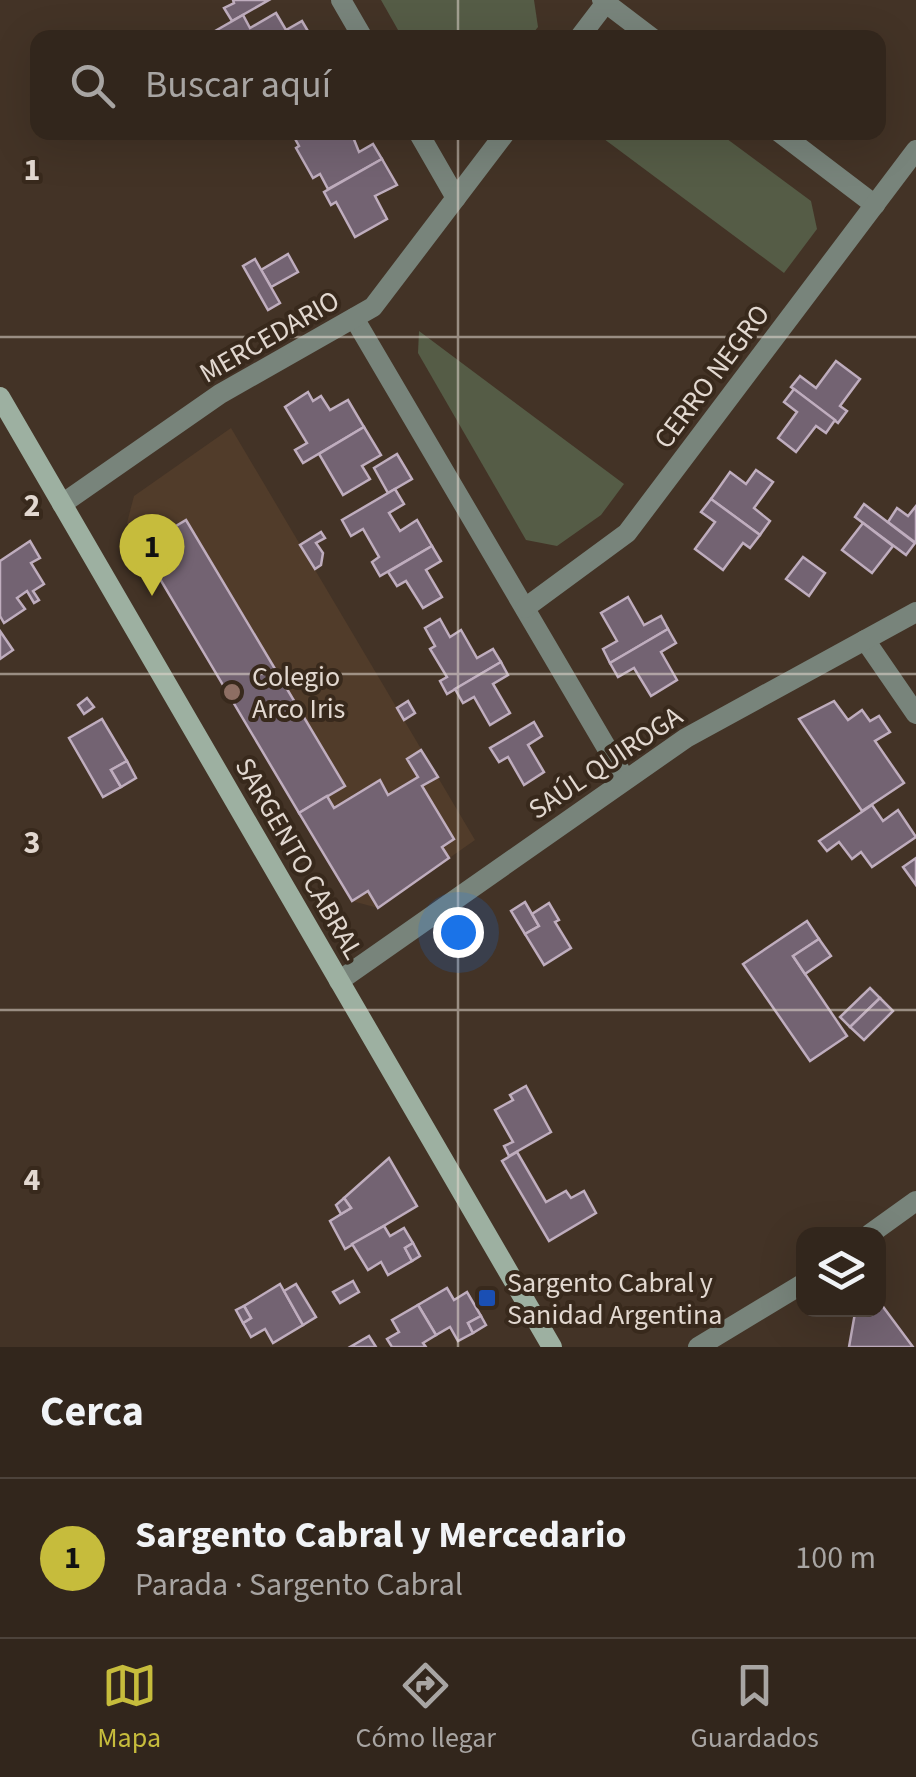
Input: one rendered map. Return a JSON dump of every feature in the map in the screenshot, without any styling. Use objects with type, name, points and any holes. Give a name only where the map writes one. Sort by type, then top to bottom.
[{"type":"main road","name":"SARGENTO CABRAL","points":[[0,396],[552,1347]]},
{"type":"street","points":[[341,0],[358,30]]},
{"type":"street","points":[[585,30],[605,1],[642,30]]},
{"type":"street","points":[[423,140],[456,198]]},
{"type":"street","name":"MERCEDARIO","points":[[62,504],[220,394],[373,307],[500,140]]},
{"type":"street","points":[[790,140],[875,204]]},
{"type":"street","name":"CERRO NEGRO","points":[[525,608],[628,533],[916,150]]},
{"type":"street","points":[[354,318],[625,779]]},
{"type":"street","name":"SAÚL QUIROGA","points":[[340,981],[686,738],[916,612]]},
{"type":"street","points":[[864,640],[916,714]]},
{"type":"street","points":[[880,1227],[916,1201]]},
{"type":"street","points":[[698,1347],[796,1288]]},
{"type":"shaded area","name":"Colegio Arco Iris","points":[[231,428],[475,840],[378,908],[352,901],[127,523],[134,496]]},
{"type":"green space","points":[[381,0],[534,0],[538,27],[536,30],[398,30]]},
{"type":"green space","points":[[605,140],[728,140],[811,201],[817,229],[784,273]]},
{"type":"green space","points":[[419,331],[624,484],[601,515],[557,546],[526,540],[418,353]]},
{"type":"building","points":[[233,0],[269,0],[232,21],[224,8]]},
{"type":"building","points":[[276,13],[286,30],[217,30],[243,15],[250,28]]},
{"type":"building","points":[[302,21],[307,30],[286,30]]},
{"type":"building","points":[[296,140],[354,140],[359,152],[373,144],[382,159],[328,189],[320,174],[313,178],[296,148],[299,146]]},
{"type":"building","points":[[382,159],[397,185],[375,196],[387,219],[355,237],[336,202],[331,205],[324,192]]},
{"type":"building","points":[[288,254],[298,272],[271,287],[261,270]]},
{"type":"building","points":[[255,259],[280,303],[268,310],[243,266]]},
{"type":"building","points":[[836,361],[860,379],[840,406],[847,411],[838,423],[791,387],[800,376],[816,388]]},
{"type":"building","points":[[794,389],[835,420],[826,433],[816,426],[796,452],[778,438],[797,412],[784,402]]},
{"type":"building","points":[[308,392],[313,401],[321,396],[330,410],[348,400],[364,427],[303,463],[295,450],[307,443],[285,407]]},
{"type":"building","points":[[364,427],[381,455],[362,466],[370,479],[343,495],[319,454]]},
{"type":"building","points":[[397,454],[412,479],[388,493],[374,468]]},
{"type":"building","points":[[756,470],[773,482],[754,508],[770,521],[760,535],[711,499],[730,472],[746,484]]},
{"type":"building","points":[[395,489],[404,504],[389,513],[400,531],[417,520],[432,546],[380,576],[372,562],[379,557],[363,529],[351,536],[342,520]]},
{"type":"building","points":[[711,499],[760,535],[750,548],[743,543],[723,570],[695,549],[715,522],[701,512]]},
{"type":"building","points":[[864,504],[915,543],[906,555],[855,517]]},
{"type":"building","points":[[916,506],[916,543],[888,522],[897,508],[908,516]]},
{"type":"building","points":[[186,520],[345,786],[299,813],[141,547]]},
{"type":"building","points":[[863,523],[893,546],[872,573],[842,550]]},
{"type":"building","points":[[321,532],[325,538],[316,543],[323,553],[321,565],[315,569],[300,545]]},
{"type":"building","points":[[30,541],[40,558],[31,563],[44,584],[33,591],[39,600],[34,603],[27,591],[17,598],[25,609],[4,623],[0,616],[0,561]]},
{"type":"building","points":[[432,546],[441,561],[426,570],[442,597],[423,608],[406,581],[397,586],[388,572]]},
{"type":"building","points":[[803,557],[825,573],[809,596],[786,579]]},
{"type":"building","points":[[628,597],[644,625],[661,616],[668,629],[610,663],[603,649],[617,641],[601,613]]},
{"type":"building","points":[[440,619],[450,637],[461,630],[477,658],[493,649],[501,662],[447,694],[440,681],[447,677],[430,649],[435,646],[425,628]]},
{"type":"building","points":[[668,629],[676,643],[661,652],[677,680],[651,696],[634,668],[618,677],[610,663]]},
{"type":"building","points":[[0,631],[13,650],[0,659]]},
{"type":"building","points":[[501,662],[508,675],[493,684],[510,713],[490,725],[474,697],[463,703],[455,689]]},
{"type":"building","points":[[87,698],[94,707],[84,714],[78,705]]},
{"type":"building","points":[[408,701],[415,713],[404,720],[397,708]]},
{"type":"building","points":[[834,701],[848,720],[862,710],[870,721],[879,716],[890,732],[875,741],[904,783],[862,811],[799,719]]},
{"type":"building","points":[[102,719],[127,761],[111,770],[121,787],[103,797],[69,738]]},
{"type":"building","points":[[534,722],[542,736],[528,745],[544,772],[524,785],[508,757],[499,762],[490,748]]},
{"type":"building","points":[[421,750],[438,777],[422,786],[454,839],[442,847],[449,858],[378,908],[368,891],[352,901],[299,813],[327,796],[334,808],[380,780],[388,795],[418,777],[407,759]]},
{"type":"building","points":[[127,761],[136,778],[121,787],[111,770]]},
{"type":"building","points":[[872,805],[883,821],[898,810],[916,837],[872,867],[861,852],[852,859],[839,842],[827,851],[819,841]]},
{"type":"building","points":[[916,858],[916,885],[903,867]]},
{"type":"building","points":[[525,902],[539,926],[525,934],[511,911]]},
{"type":"building","points":[[549,903],[571,948],[544,965],[525,934],[539,926],[532,914]]},
{"type":"building","points":[[807,921],[819,939],[793,956],[847,1036],[810,1061],[743,964]]},
{"type":"building","points":[[819,939],[831,956],[805,974],[793,956]]},
{"type":"building","points":[[870,988],[880,998],[850,1027],[840,1017]]},
{"type":"building","points":[[880,998],[893,1011],[864,1040],[850,1027]]},
{"type":"building","points":[[526,1086],[551,1132],[509,1156],[504,1146],[513,1142],[495,1110],[513,1100],[510,1095]]},
{"type":"building","points":[[517,1152],[546,1202],[566,1191],[571,1198],[584,1191],[596,1213],[549,1241],[502,1161]]},
{"type":"building","points":[[389,1158],[417,1206],[345,1249],[330,1221],[351,1208],[344,1198]]},
{"type":"building","points":[[344,1198],[351,1208],[341,1214],[336,1205]]},
{"type":"building","points":[[384,1226],[390,1236],[404,1228],[413,1243],[405,1248],[412,1261],[388,1275],[381,1262],[368,1270],[352,1244]]},
{"type":"building","points":[[413,1243],[420,1256],[412,1261],[405,1248]]},
{"type":"building","points":[[353,1281],[359,1292],[340,1303],[333,1292]]},
{"type":"building","points":[[280,1284],[303,1325],[273,1343],[265,1329],[251,1337],[243,1323],[251,1318],[244,1306]]},
{"type":"building","points":[[296,1284],[316,1317],[303,1325],[284,1291]]},
{"type":"building","points":[[447,1288],[454,1300],[467,1292],[481,1316],[468,1323],[473,1333],[458,1341],[450,1327],[436,1335],[418,1305]]},
{"type":"building","points":[[418,1305],[436,1335],[423,1343],[426,1347],[392,1347],[387,1339],[399,1332],[392,1320]]},
{"type":"building","points":[[244,1306],[251,1318],[243,1323],[236,1310]]},
{"type":"building","points":[[886,1311],[913,1347],[849,1347],[854,1317],[886,1317]]},
{"type":"building","points":[[481,1316],[486,1325],[473,1333],[468,1323]]},
{"type":"building","points":[[369,1336],[376,1347],[350,1347]]},
{"type":"place","name":"Sargento Cabral y Mercedario","points":[[152,596]]},
{"type":"place","name":"Colegio Arco Iris","points":[[232,692]]},
{"type":"place","name":"Sargento Cabral y Sanidad Argentina","points":[[487,1298]]}]
